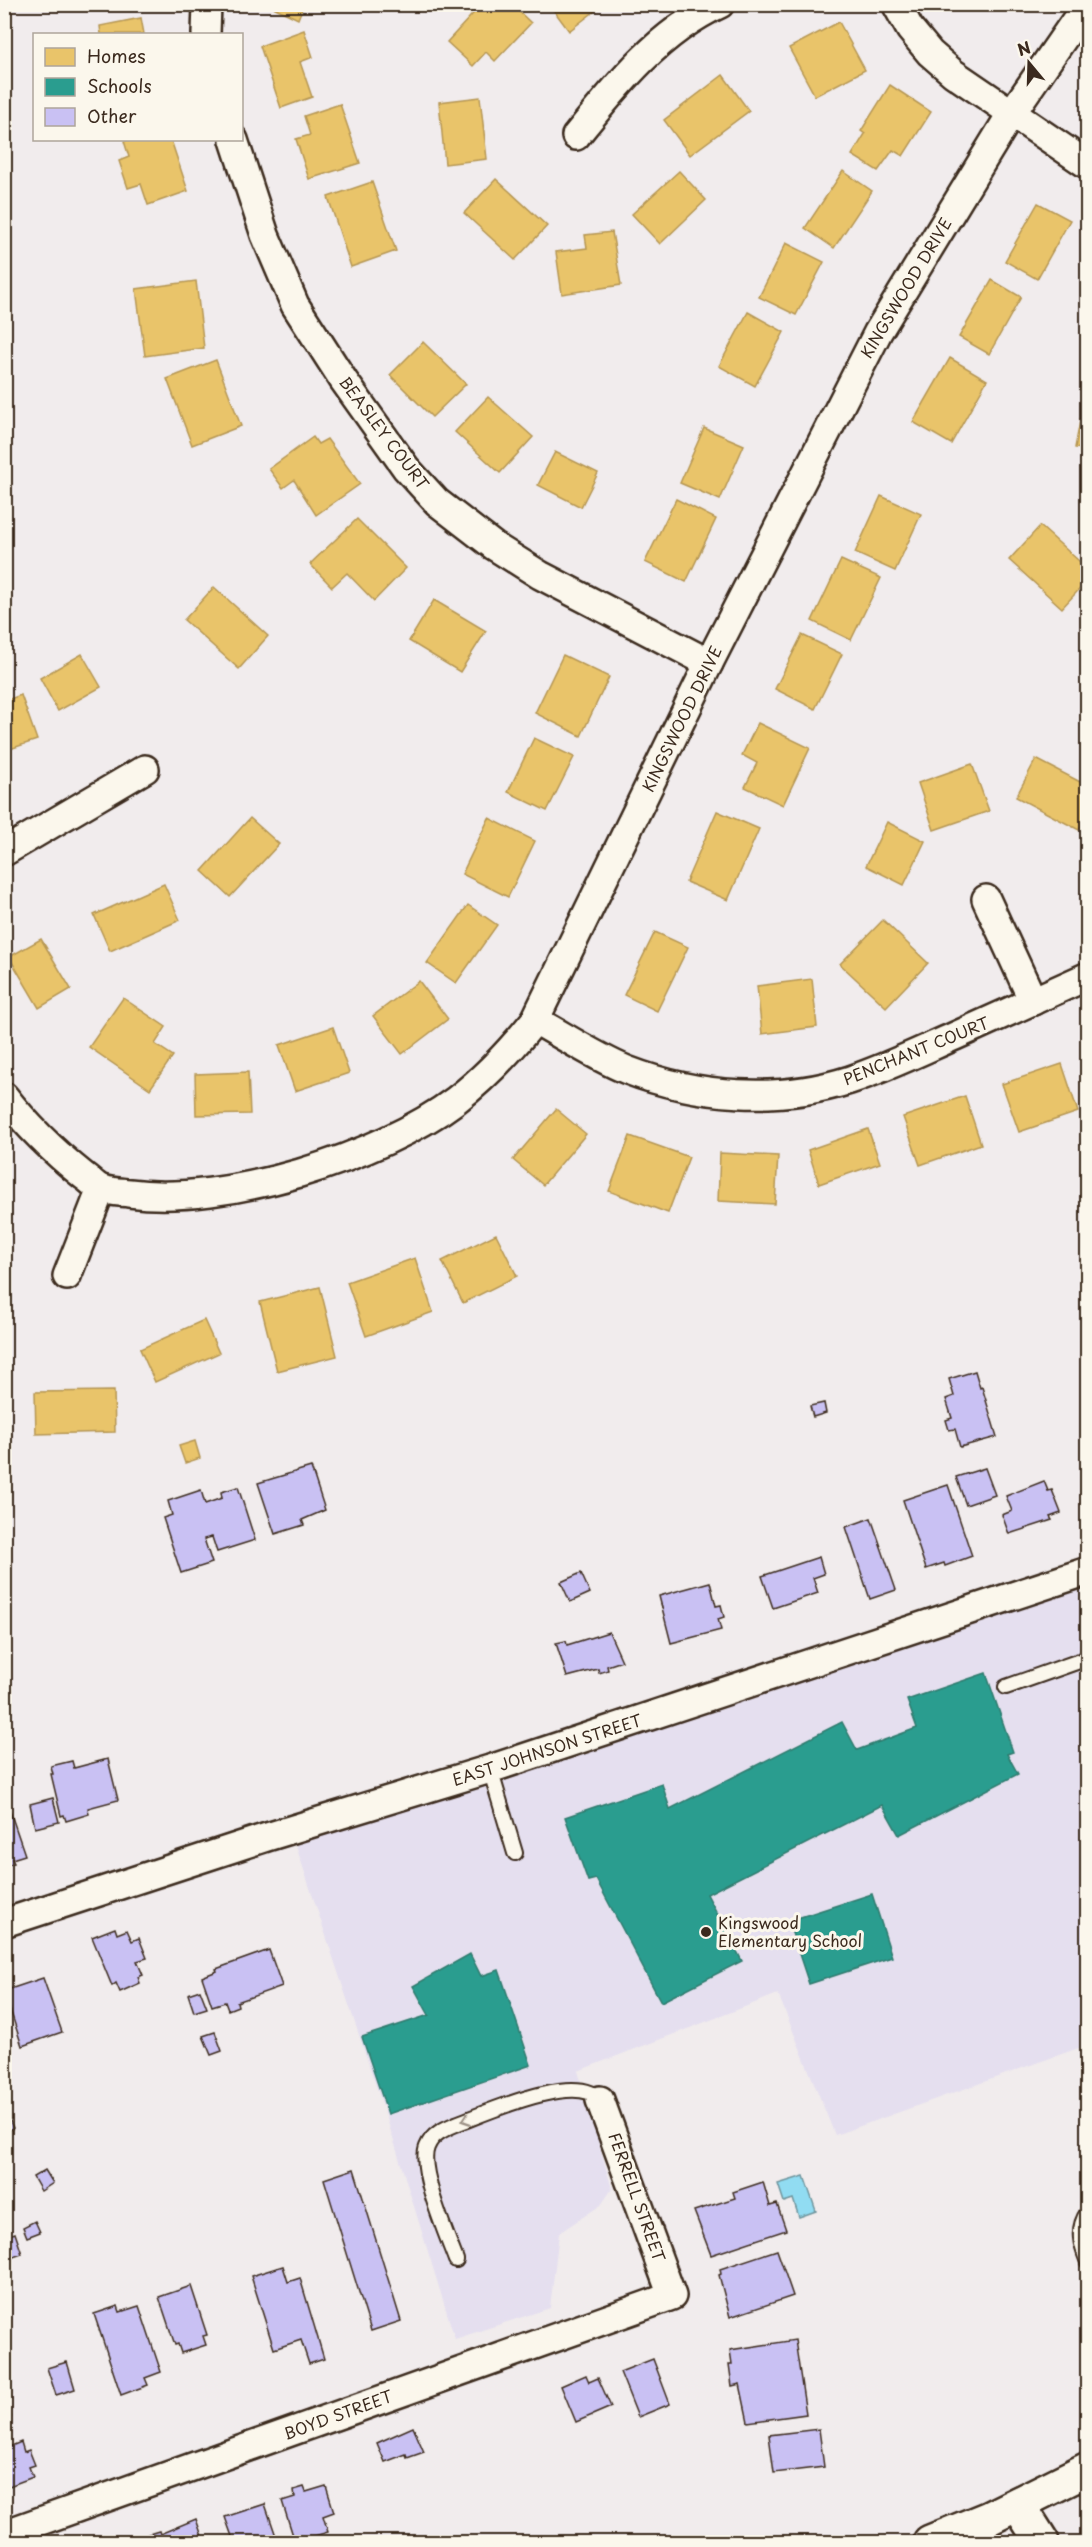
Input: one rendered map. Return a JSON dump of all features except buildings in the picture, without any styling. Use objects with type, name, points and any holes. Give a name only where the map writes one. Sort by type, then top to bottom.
[{"type":"main road","points":[[930,2542],[1018,2504],[1088,2469]]},
{"type":"main road","points":[[1018,2504],[1042,2542]]},
{"type":"street","points":[[206,33],[207,4]]},
{"type":"street","points":[[576,136],[646,54],[680,28],[720,4]]},
{"type":"street","points":[[896,4],[910,29],[930,53],[953,73],[1088,165]]},
{"type":"street","name":"KINGSWOOD DRIVE","points":[[101,1189],[143,1195],[182,1196],[277,1179],[340,1160],[414,1127],[455,1101],[493,1070],[535,1020],[709,663],[878,332],[1011,114],[1087,4]]},
{"type":"street","name":"BEASLEY COURT","points":[[234,141],[265,235],[295,305],[344,381],[406,468],[436,502],[494,546],[540,574],[709,663]]},
{"type":"street","points":[[4,852],[145,769]]},
{"type":"street","points":[[986,899],[1033,1001]]},
{"type":"street","name":"PENCHANT COURT","points":[[535,1020],[625,1069],[664,1082],[701,1090],[742,1094],[779,1093],[850,1080],[904,1059],[1088,976]]},
{"type":"street","points":[[4,1096],[36,1134],[101,1189],[67,1276]]},
{"type":"street","name":"EAST JOHNSON STREET","points":[[4,1923],[267,1837],[490,1769],[1088,1570]]},
{"type":"street","name":"FERRELL STREET","points":[[600,2100],[672,2296]]},
{"type":"street","name":"BOYD STREET","points":[[4,2534],[672,2296]]},
{"type":"lane","points":[[1006,1687],[1088,1658]]},
{"type":"lane","points":[[490,1769],[515,1853]]},
{"type":"lane","points":[[456,2260],[426,2174],[426,2148],[430,2140],[443,2129],[556,2090],[569,2088],[590,2091],[600,2100]]},
{"type":"lane","points":[[1088,2212],[1080,2230],[1081,2243],[1088,2262]]},
{"type":"shaded area","name":"Kingswood Elementary School","points":[[1087,1588],[1087,2045],[835,2135],[778,1994],[578,2071],[612,2189],[601,2205],[559,2233],[550,2308],[455,2339],[387,2119],[295,1843],[561,1762]]},
{"type":"water","points":[[804,2176],[816,2211],[799,2217],[793,2199],[784,2202],[778,2184]]},
{"type":"place","name":"Kingswood Elementary School","points":[[706,1932]]}]
